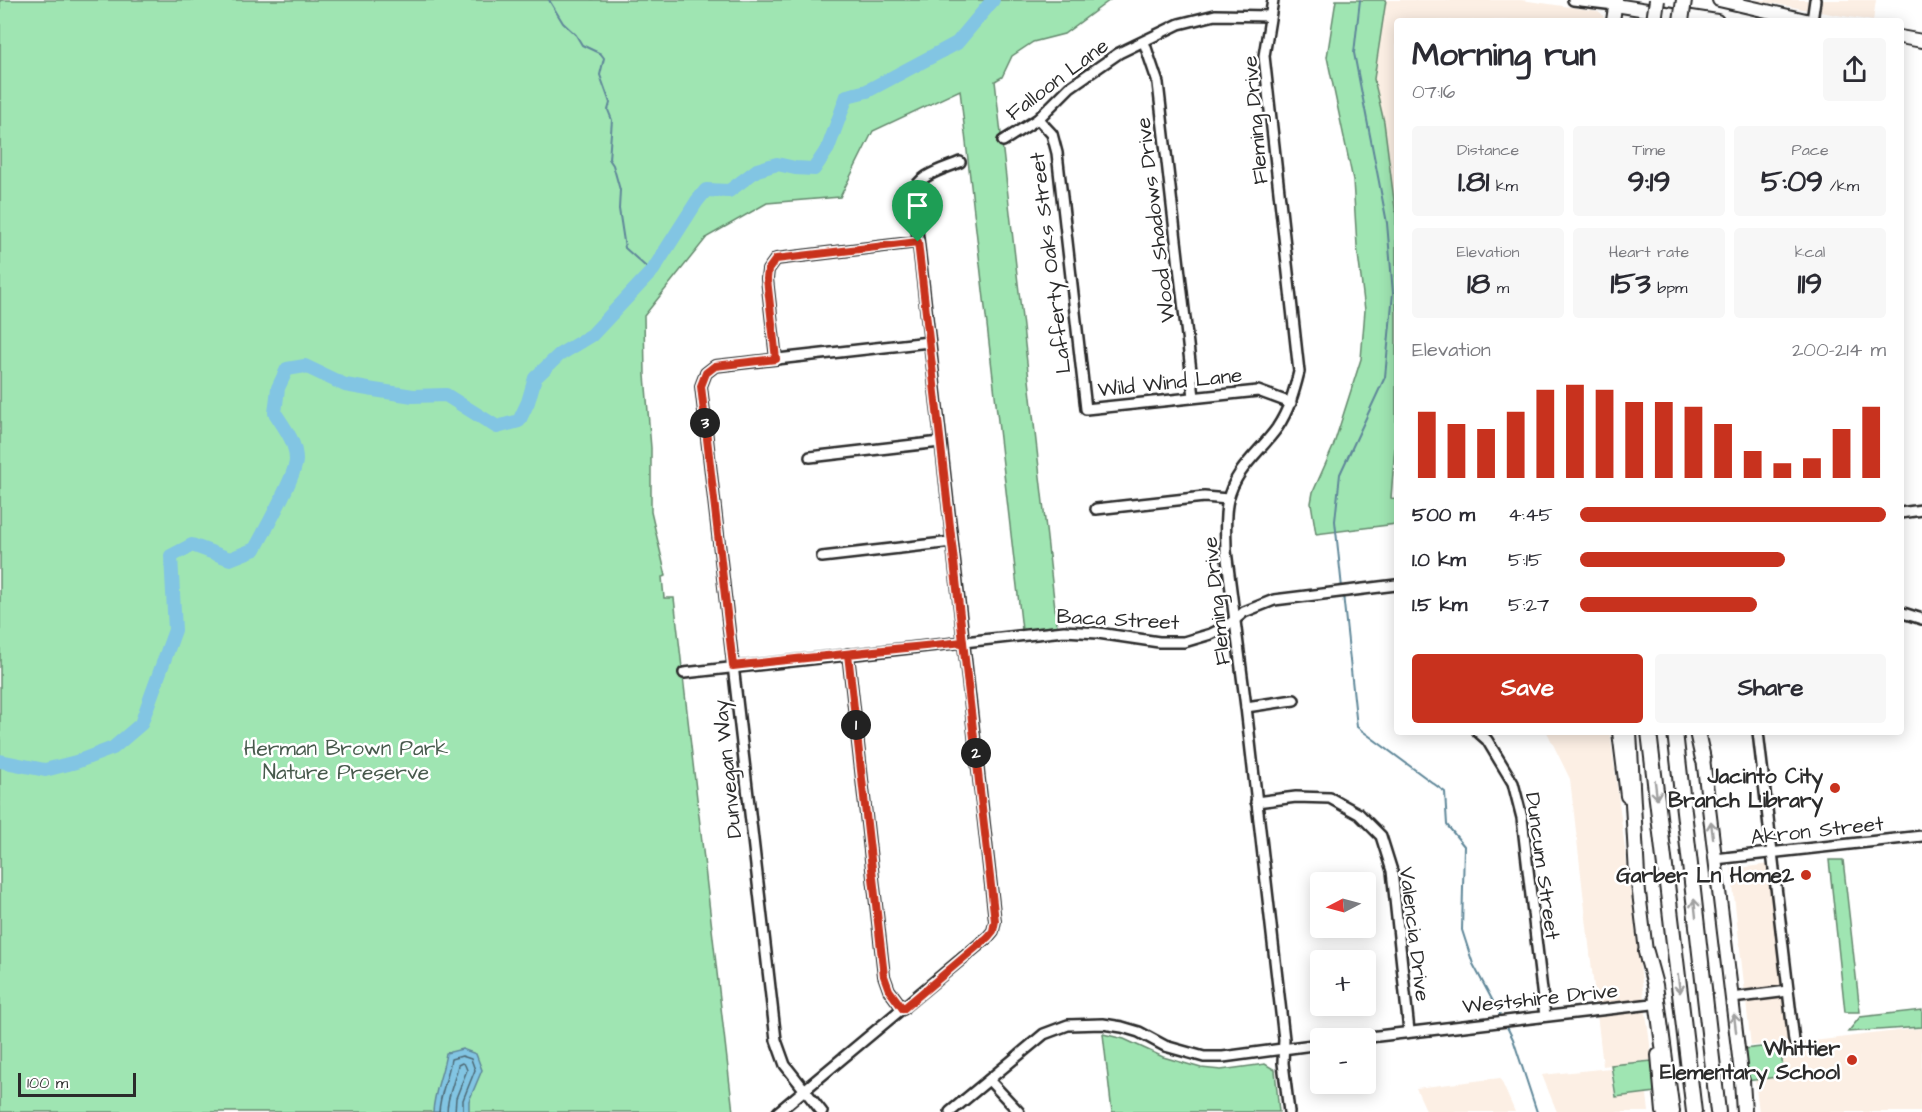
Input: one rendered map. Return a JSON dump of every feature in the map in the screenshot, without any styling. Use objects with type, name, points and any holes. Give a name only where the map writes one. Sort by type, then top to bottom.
[{"type":"highway","points":[[1654,18],[1657,0]]},
{"type":"highway","points":[[1681,18],[1684,0]]},
{"type":"highway","points":[[1629,735],[1637,875]]},
{"type":"highway","points":[[1649,735],[1694,1112]]},
{"type":"highway","points":[[1675,735],[1718,1112]]},
{"type":"highway","points":[[1699,735],[1703,759]]},
{"type":"highway","points":[[1646,952],[1654,985],[1672,1112]]},
{"type":"highway","points":[[1742,1082],[1745,1112]]},
{"type":"main road","points":[[1718,18],[1720,0],[1798,18]]},
{"type":"main road","points":[[1613,18],[1615,3],[1701,18]]},
{"type":"main road","points":[[1904,38],[1922,41]]},
{"type":"main road","points":[[1619,735],[1663,1112]]},
{"type":"main road","points":[[1703,759],[1742,1082]]},
{"type":"street","name":"Fleming Drive","points":[[1273,0],[1264,56],[1299,372],[1291,403],[1277,428],[1242,467],[1228,499],[1225,525],[1226,551],[1246,707],[1289,1112]]},
{"type":"street","points":[[1573,0],[1615,3]]},
{"type":"street","points":[[1812,18],[1815,0]]},
{"type":"street","name":"Falloon Lane","points":[[1003,141],[1038,119],[1071,87],[1119,53],[1179,24],[1215,15],[1270,16]]},
{"type":"street","name":"Wood Shadows Drive","points":[[1144,42],[1158,83],[1194,397]]},
{"type":"street","name":"Lafferty Oaks Street","points":[[1038,119],[1052,134],[1057,153],[1086,409]]},
{"type":"street","points":[[778,1112],[988,937],[993,931],[995,921],[913,194],[914,188],[921,180],[960,162]]},
{"type":"street","points":[[918,242],[776,259],[768,270],[767,279],[776,359],[929,342]]},
{"type":"street","name":"Dunvegan Way","points":[[776,359],[715,366],[706,373],[701,386],[776,1040],[785,1065],[822,1112]]},
{"type":"street","name":"Wild Wind Lane","points":[[1086,409],[1258,391],[1291,403]]},
{"type":"street","points":[[810,457],[940,442]]},
{"type":"street","points":[[1096,509],[1204,497],[1228,499]]},
{"type":"street","points":[[1904,512],[1922,510]]},
{"type":"street","points":[[822,557],[952,542]]},
{"type":"street","name":"Baca Street","points":[[684,673],[1064,631],[1098,633],[1159,642],[1184,642],[1211,634],[1227,626],[1244,612],[1274,600],[1394,585]]},
{"type":"street","points":[[1904,613],[1922,619]]},
{"type":"street","points":[[848,654],[884,976],[889,990],[903,1009]]},
{"type":"street","points":[[1246,707],[1294,700]]},
{"type":"street","name":"Duncum Street","points":[[1481,735],[1487,740],[1513,783],[1519,806],[1545,1016]]},
{"type":"street","points":[[1758,735],[1794,1041]]},
{"type":"street","name":"Valencia Drive","points":[[1256,802],[1296,797],[1330,798],[1359,814],[1381,836],[1392,871],[1409,1031]]},
{"type":"street","name":"Akron Street","points":[[1715,859],[1922,836]]},
{"type":"street","points":[[1732,998],[1788,991]]},
{"type":"street","name":"Westshire Drive","points":[[1376,1036],[1652,1004]]},
{"type":"street","points":[[950,1112],[1044,1034],[1068,1025],[1103,1024],[1139,1032],[1165,1046],[1204,1057],[1223,1058],[1310,1046]]},
{"type":"street","points":[[988,1080],[1018,1112]]},
{"type":"shaded area","points":[[1386,0],[1521,0],[1598,11],[1604,18],[1394,18],[1394,200],[1384,122],[1374,79]]},
{"type":"shaded area","points":[[1753,0],[1810,0],[1809,10]]},
{"type":"shaded area","points":[[1822,0],[1876,0],[1873,18],[1855,18],[1820,12]]},
{"type":"shaded area","points":[[1548,735],[1610,735],[1652,1060],[1603,1066],[1570,779]]},
{"type":"shaded area","points":[[1770,864],[1792,1042],[1751,1046],[1731,869]]},
{"type":"shaded area","name":"Whittier Elementary School","points":[[1922,1028],[1922,1112],[1759,1112],[1755,1080],[1784,1076],[1780,1045]]},
{"type":"shaded area","points":[[1610,1068],[1615,1097],[1647,1094],[1649,1112],[1557,1112],[1542,1075]]},
{"type":"shaded area","points":[[1500,1078],[1515,1112],[1427,1112],[1416,1088]]},
{"type":"green space","name":"Herman Brown Park Nature Preserve","points":[[0,0],[1110,0],[1064,34],[1033,42],[1012,56],[1002,77],[995,81],[1057,626],[1022,630],[960,90],[873,131],[840,197],[767,203],[707,237],[644,316],[645,375],[651,448],[651,512],[666,576],[662,577],[664,598],[674,598],[733,1112],[0,1112]]},
{"type":"green space","points":[[1336,0],[1386,0],[1374,79],[1384,122],[1394,200],[1394,460],[1391,498],[1394,499],[1394,524],[1316,534],[1311,503],[1313,492],[1333,447],[1361,359],[1365,310],[1357,246],[1353,180],[1327,57]]},
{"type":"green space","points":[[1829,860],[1843,860],[1860,1012],[1845,1012]]},
{"type":"green space","points":[[1922,1010],[1922,1027],[1848,1032],[1860,1017]]},
{"type":"green space","points":[[1103,1034],[1124,1039],[1163,1057],[1201,1068],[1221,1070],[1265,1064],[1275,1070],[1279,1112],[1112,1112]]},
{"type":"green space","points":[[1780,1045],[1784,1076],[1747,1081],[1743,1049]]},
{"type":"green space","points":[[1652,1061],[1656,1092],[1616,1097],[1611,1065]]},
{"type":"water","points":[[462,1049],[476,1054],[482,1070],[469,1101],[469,1112],[433,1112],[446,1053]]},
{"type":"waterway","points":[[549,0],[563,23],[576,35],[582,45],[601,54],[604,58],[600,75],[610,103],[608,110],[612,120],[609,159],[620,190],[619,209],[625,248],[653,270]]},
{"type":"waterway","points":[[0,761],[45,770],[76,762],[113,748],[141,724],[175,630],[171,556],[192,545],[230,559],[255,549],[291,478],[296,460],[294,447],[275,413],[278,388],[287,369],[305,366],[345,385],[374,390],[413,396],[446,395],[497,427],[519,421],[528,402],[535,378],[559,355],[592,335],[653,270],[706,190],[729,191],[757,170],[777,164],[814,169],[828,148],[847,96],[867,91],[957,43],[993,0]]},
{"type":"waterway","points":[[1342,588],[1335,521],[1340,474],[1385,377],[1393,293],[1387,223],[1354,53],[1360,0]]},
{"type":"waterway","points":[[1343,594],[1357,727],[1445,792],[1447,825],[1464,846],[1462,930],[1473,964],[1503,1020]]},
{"type":"waterway","points":[[1506,1025],[1513,1039],[1537,1112]]},
{"type":"place","name":"Jacinto City Branch Library","points":[[1835,788]]},
{"type":"place","name":"Garber Ln Home2","points":[[1806,875]]},
{"type":"place","name":"Whittier Elementary School","points":[[1852,1060]]},
{"type":"route","points":[[918,242],[776,259],[768,270],[767,279],[776,359],[715,366],[706,373],[701,386],[733,666],[848,654],[906,648],[963,642],[995,921],[993,931],[988,937],[903,1009],[889,990],[884,976],[848,654],[963,642],[918,242]]}]
